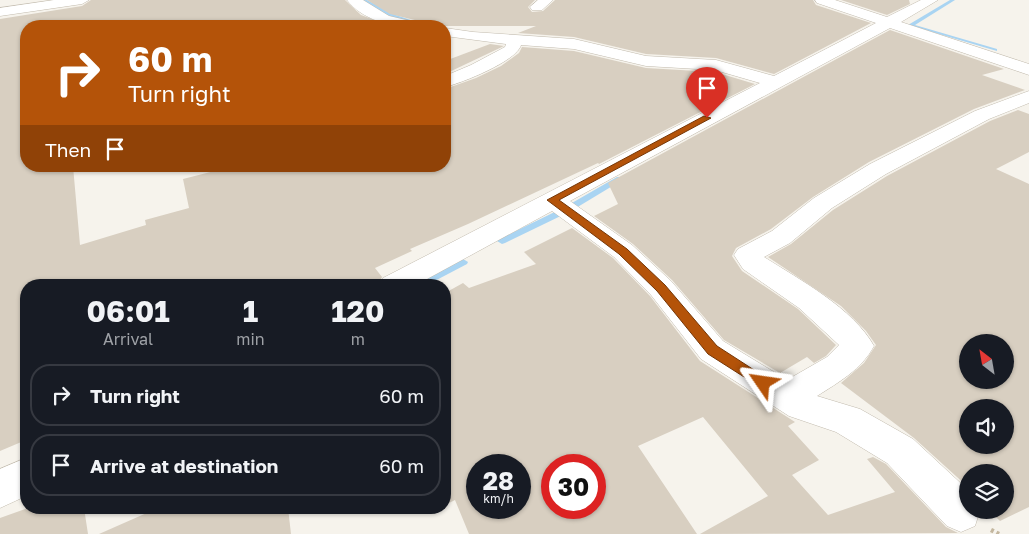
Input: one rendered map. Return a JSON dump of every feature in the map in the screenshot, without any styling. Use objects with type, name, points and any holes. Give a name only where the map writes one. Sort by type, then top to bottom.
[{"type":"street","points":[[0,12],[82,0]]},
{"type":"street","points":[[354,0],[388,20]]},
{"type":"street","points":[[822,0],[889,21],[1029,70]]},
{"type":"street","points":[[404,279],[930,0]]},
{"type":"street","points":[[451,33],[472,37],[582,45],[646,61],[716,65],[776,82]]},
{"type":"street","points":[[451,79],[512,50],[515,39]]},
{"type":"street","points":[[786,397],[839,366],[858,346],[843,327],[830,315],[753,263],[747,256],[781,237],[823,203],[878,169],[982,114],[1029,97]]},
{"type":"street","points":[[552,200],[623,251],[661,288],[712,350],[801,406],[847,420],[900,451],[959,510]]},
{"type":"street","points":[[0,489],[20,479]]},
{"type":"building","points":[[91,0],[345,0],[361,15],[375,20],[20,20],[20,172],[74,172],[80,245],[146,225],[145,220],[189,208],[183,179],[210,172],[451,172],[451,87],[501,66],[519,53],[522,47],[574,51],[646,68],[715,72],[755,84],[599,164],[410,249],[412,251],[375,268],[382,277],[381,279],[20,279],[20,443],[0,451],[0,19],[82,6]]},
{"type":"building","points":[[367,0],[535,0],[528,7],[532,12],[543,11],[555,0],[813,0],[816,5],[871,23],[774,74],[716,58],[646,54],[574,37],[518,33],[536,26],[451,26],[451,20],[415,20],[390,14]]},
{"type":"building","points":[[841,0],[909,0],[910,4],[887,15]]},
{"type":"building","points":[[890,30],[1004,69],[982,75],[1025,90],[974,109],[869,162],[813,197],[771,229],[736,248],[732,256],[742,271],[798,309],[836,345],[826,356],[814,363],[807,357],[780,373],[724,340],[672,280],[633,244],[594,216],[618,204],[608,183]]},
{"type":"building","points":[[490,44],[504,46],[451,71],[451,59]]},
{"type":"building","points":[[1018,110],[1029,114],[1029,152],[996,169],[1029,184],[1029,507],[1014,514],[1014,464],[959,464],[959,479],[914,438],[841,383],[864,363],[876,345],[866,331],[841,306],[768,257],[791,244],[833,210],[887,176],[990,121]]},
{"type":"building","points":[[572,228],[613,258],[650,296],[700,361],[795,422],[788,426],[819,460],[792,475],[828,515],[895,492],[867,459],[873,457],[886,464],[946,527],[958,533],[700,534],[768,496],[703,417],[638,446],[697,534],[469,534],[455,500],[451,502],[451,290],[463,283],[469,288],[536,264],[524,252]]},
{"type":"building","points":[[20,511],[20,514],[85,514],[88,534],[0,534],[0,518]]},
{"type":"building","points":[[144,514],[289,514],[291,534],[99,534]]},
{"type":"waterway","points":[[363,0],[394,16],[406,20]]},
{"type":"waterway","points":[[953,0],[911,25],[995,50]]},
{"type":"waterway","points":[[502,241],[568,209],[620,179]]},
{"type":"waterway","points":[[430,279],[463,262]]},
{"type":"route","points":[[707,118],[552,200],[623,251],[661,288],[712,350],[763,383]]}]
